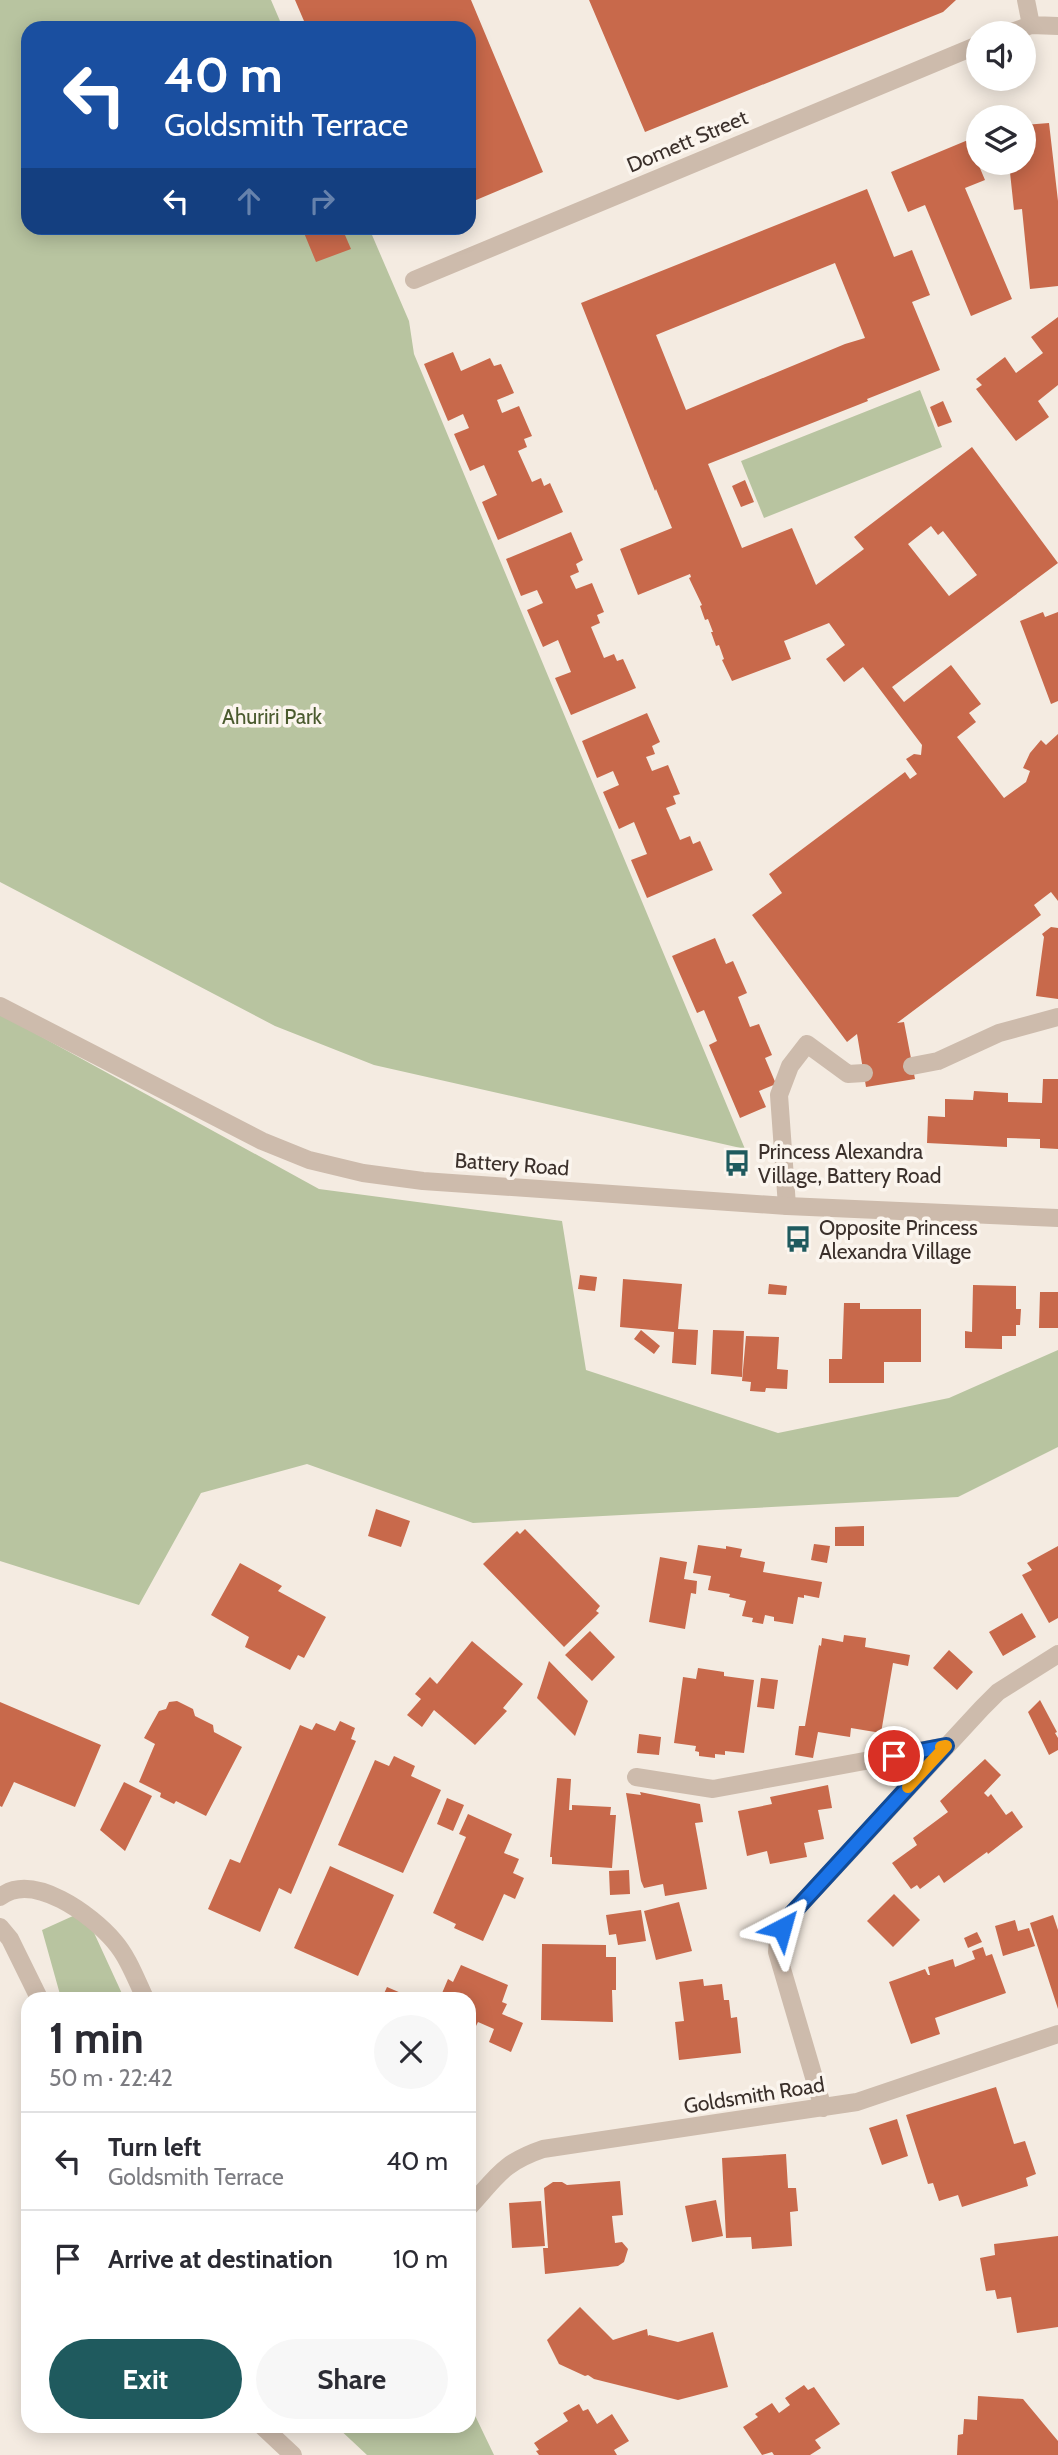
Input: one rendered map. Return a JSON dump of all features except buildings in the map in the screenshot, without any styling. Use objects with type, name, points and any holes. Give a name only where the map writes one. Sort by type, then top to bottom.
[{"type":"street","points":[[1026,0],[1030,21]]},
{"type":"street","points":[[1036,25],[1058,26]]},
{"type":"street","name":"Domett Street","points":[[414,280],[966,49]]},
{"type":"street","name":"Battery Road","points":[[0,1006],[262,1141],[309,1160],[363,1172],[422,1181],[788,1206],[1058,1218]]},
{"type":"street","points":[[912,1066],[938,1061],[999,1033],[1058,1017]]},
{"type":"street","points":[[788,1206],[779,1095],[790,1066],[807,1044],[848,1074],[864,1073]]},
{"type":"street","points":[[823,2108],[777,1952],[778,1940],[788,1918],[999,1692],[1058,1654]]},
{"type":"street","points":[[636,1777],[713,1789],[946,1746]]},
{"type":"street","points":[[0,1897],[7,1892],[29,1889],[47,1893],[74,1906],[92,1919],[115,1942],[142,1992]]},
{"type":"street","points":[[0,1927],[10,1939],[36,1992]]},
{"type":"street","name":"Goldsmith Road","points":[[476,2199],[505,2167],[525,2155],[543,2149],[857,2102],[1058,2034]]},
{"type":"street","points":[[269,2433],[293,2455]]},
{"type":"green space","name":"Ahuriri Park","points":[[0,0],[271,0],[280,21],[21,21],[21,235],[372,235],[409,321],[414,354],[745,1149],[374,1065],[275,1026],[0,882]]},
{"type":"green space","points":[[920,390],[942,447],[764,518],[741,461]]},
{"type":"green space","points":[[0,1014],[319,1189],[562,1221],[586,1370],[778,1433],[949,1398],[1058,1350],[1058,1447],[958,1497],[473,1523],[307,1464],[201,1493],[139,1605],[0,1561]]},
{"type":"green space","points":[[84,1911],[121,1992],[59,1992],[42,1930]]},
{"type":"green space","points":[[476,2418],[494,2455],[367,2455],[343,2433],[476,2433]]},
{"type":"slow traffic","points":[[908,1787],[946,1746],[941,1747]]},
{"type":"place","name":"Princess Alexandra Village, Battery Road","points":[[737,1163]]},
{"type":"place","name":"Opposite Princess Alexandra Village","points":[[798,1239]]},
{"type":"route","points":[[782,1928],[788,1918],[946,1746],[894,1756]]}]
